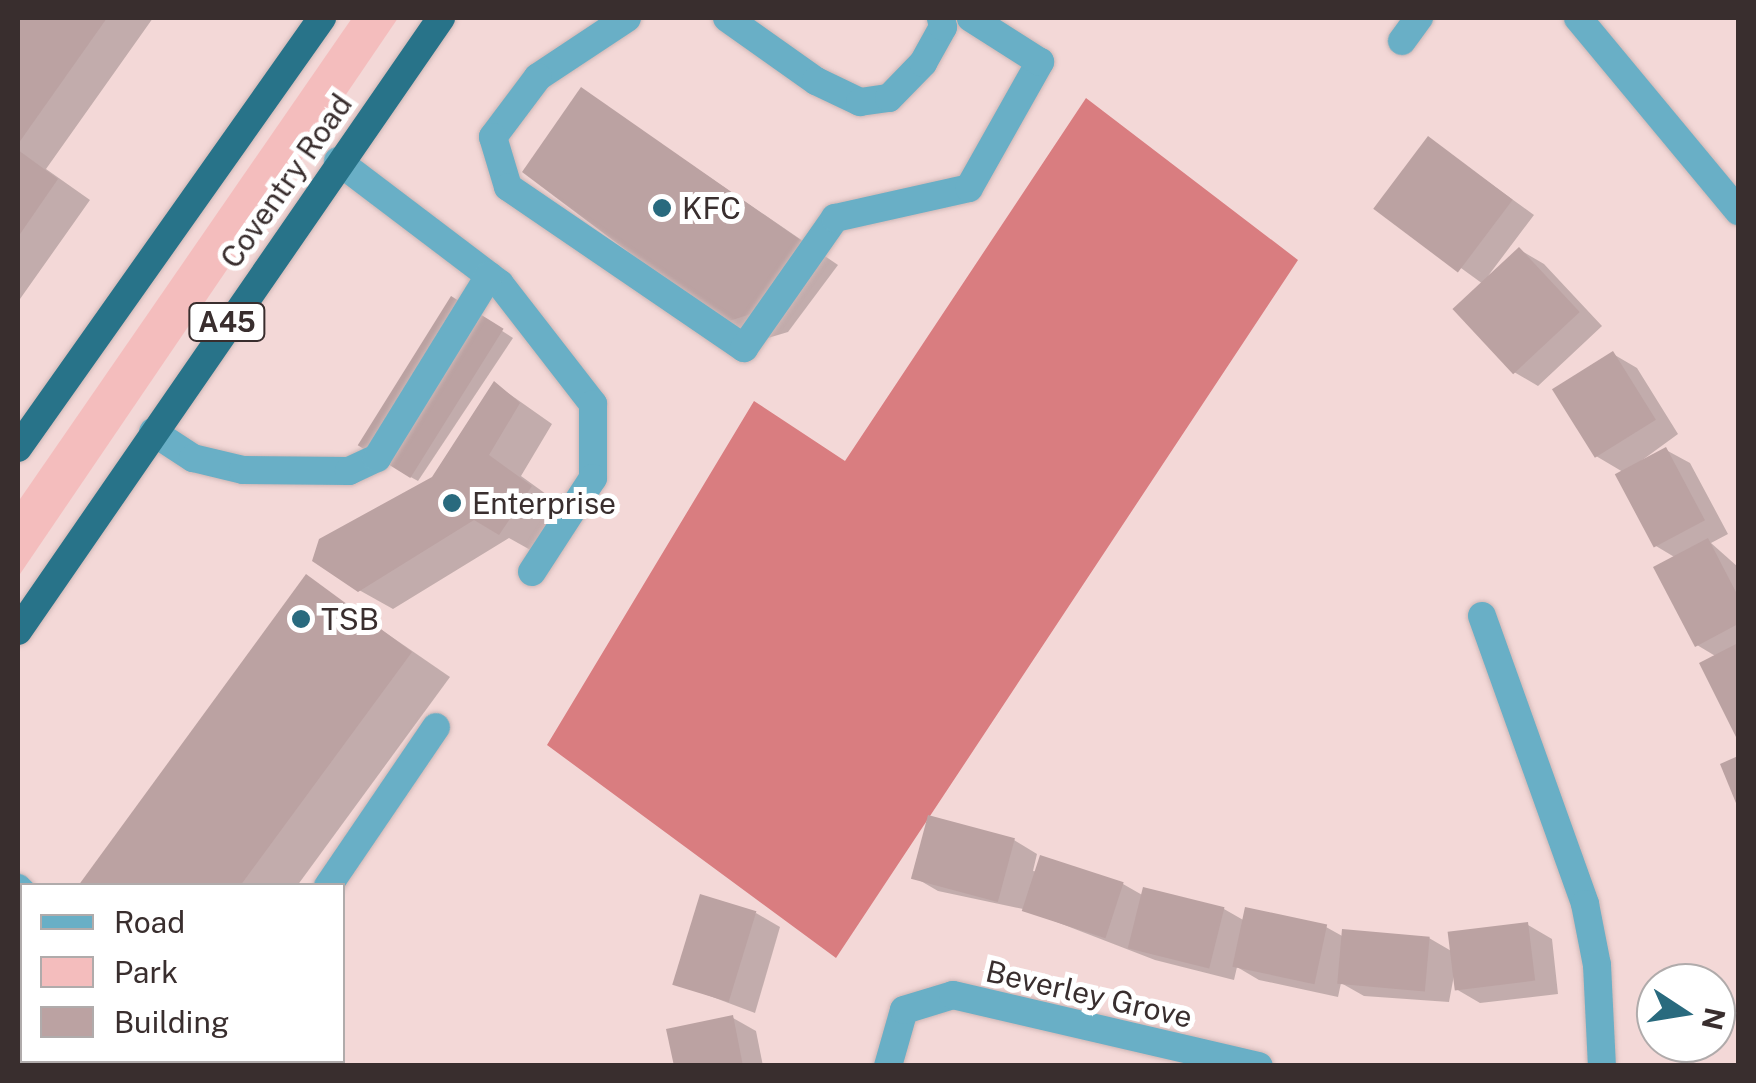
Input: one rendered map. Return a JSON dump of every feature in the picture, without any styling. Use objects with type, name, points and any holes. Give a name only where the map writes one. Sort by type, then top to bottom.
[{"type":"highway","points":[[18,448],[322,18]]},
{"type":"highway","name":"Coventry Road","points":[[18,631],[338,161],[442,18]]},
{"type":"street","points":[[627,18],[538,77],[493,137],[508,188],[744,348],[835,218],[970,188],[1040,62],[971,18]]},
{"type":"street","points":[[727,18],[816,82],[860,102],[889,98],[912,75],[943,27],[940,18]]},
{"type":"street","points":[[1402,41],[1419,18]]},
{"type":"street","points":[[1578,18],[1738,209]]},
{"type":"street","points":[[338,161],[489,276],[593,404],[594,478],[532,572]]},
{"type":"street","points":[[153,432],[192,458],[243,470],[349,471],[377,458],[489,276]]},
{"type":"street","points":[[1482,616],[1585,904],[1598,965],[1602,1066]]},
{"type":"street","points":[[330,883],[436,727]]},
{"type":"street","name":"Beverley Grove","points":[[888,1066],[904,1010],[953,995],[1258,1066]]},
{"type":"green space","points":[[352,18],[398,18],[18,577],[18,502]]},
{"type":"shaded area","points":[[1086,98],[1298,260],[836,958],[547,745],[754,401],[845,461]]},
{"type":"building","points":[[18,18],[107,18],[18,144]]},
{"type":"building","name":"KFC","points":[[581,87],[806,244],[754,313],[723,323],[522,172]]},
{"type":"building","points":[[1428,136],[1513,200],[1458,272],[1373,209]]},
{"type":"building","points":[[18,150],[58,179],[18,237]]},
{"type":"building","points":[[1519,247],[1580,312],[1513,374],[1452,309]]},
{"type":"building","points":[[451,296],[504,329],[410,478],[358,445]]},
{"type":"building","points":[[1613,351],[1656,420],[1595,458],[1552,389]]},
{"type":"building","name":"Enterprise","points":[[494,381],[520,403],[489,455],[532,486],[499,535],[474,520],[358,592],[312,561],[319,539],[432,477]]},
{"type":"building","points":[[1666,447],[1705,520],[1654,548],[1615,474]]},
{"type":"building","points":[[1708,538],[1738,596],[1738,624],[1695,647],[1653,567]]},
{"type":"building","points":[[306,574],[412,652],[242,883],[80,883]]},
{"type":"building","points":[[1738,643],[1738,735],[1736,737],[1699,663]]},
{"type":"building","points":[[1738,756],[1738,808],[1720,764]]},
{"type":"building","points":[[928,815],[1015,838],[998,902],[911,879]]},
{"type":"building","points":[[1040,855],[1124,882],[1105,938],[1022,911]]},
{"type":"building","points":[[1143,887],[1225,907],[1209,968],[1128,948]]},
{"type":"building","points":[[700,894],[756,911],[729,1002],[672,985]]},
{"type":"building","points":[[1245,907],[1327,924],[1314,984],[1232,967]]},
{"type":"building","points":[[18,920],[20,1063],[57,1063],[18,1066]]},
{"type":"building","points":[[1528,922],[1535,981],[1455,990],[1448,932]]},
{"type":"building","points":[[1342,929],[1430,937],[1425,991],[1337,984]]},
{"type":"building","points":[[733,1015],[743,1066],[674,1066],[666,1029]]},
{"type":"place","name":"KFC","points":[[662,208]]},
{"type":"place","name":"Enterprise","points":[[452,503]]},
{"type":"place","name":"TSB","points":[[301,619]]}]
